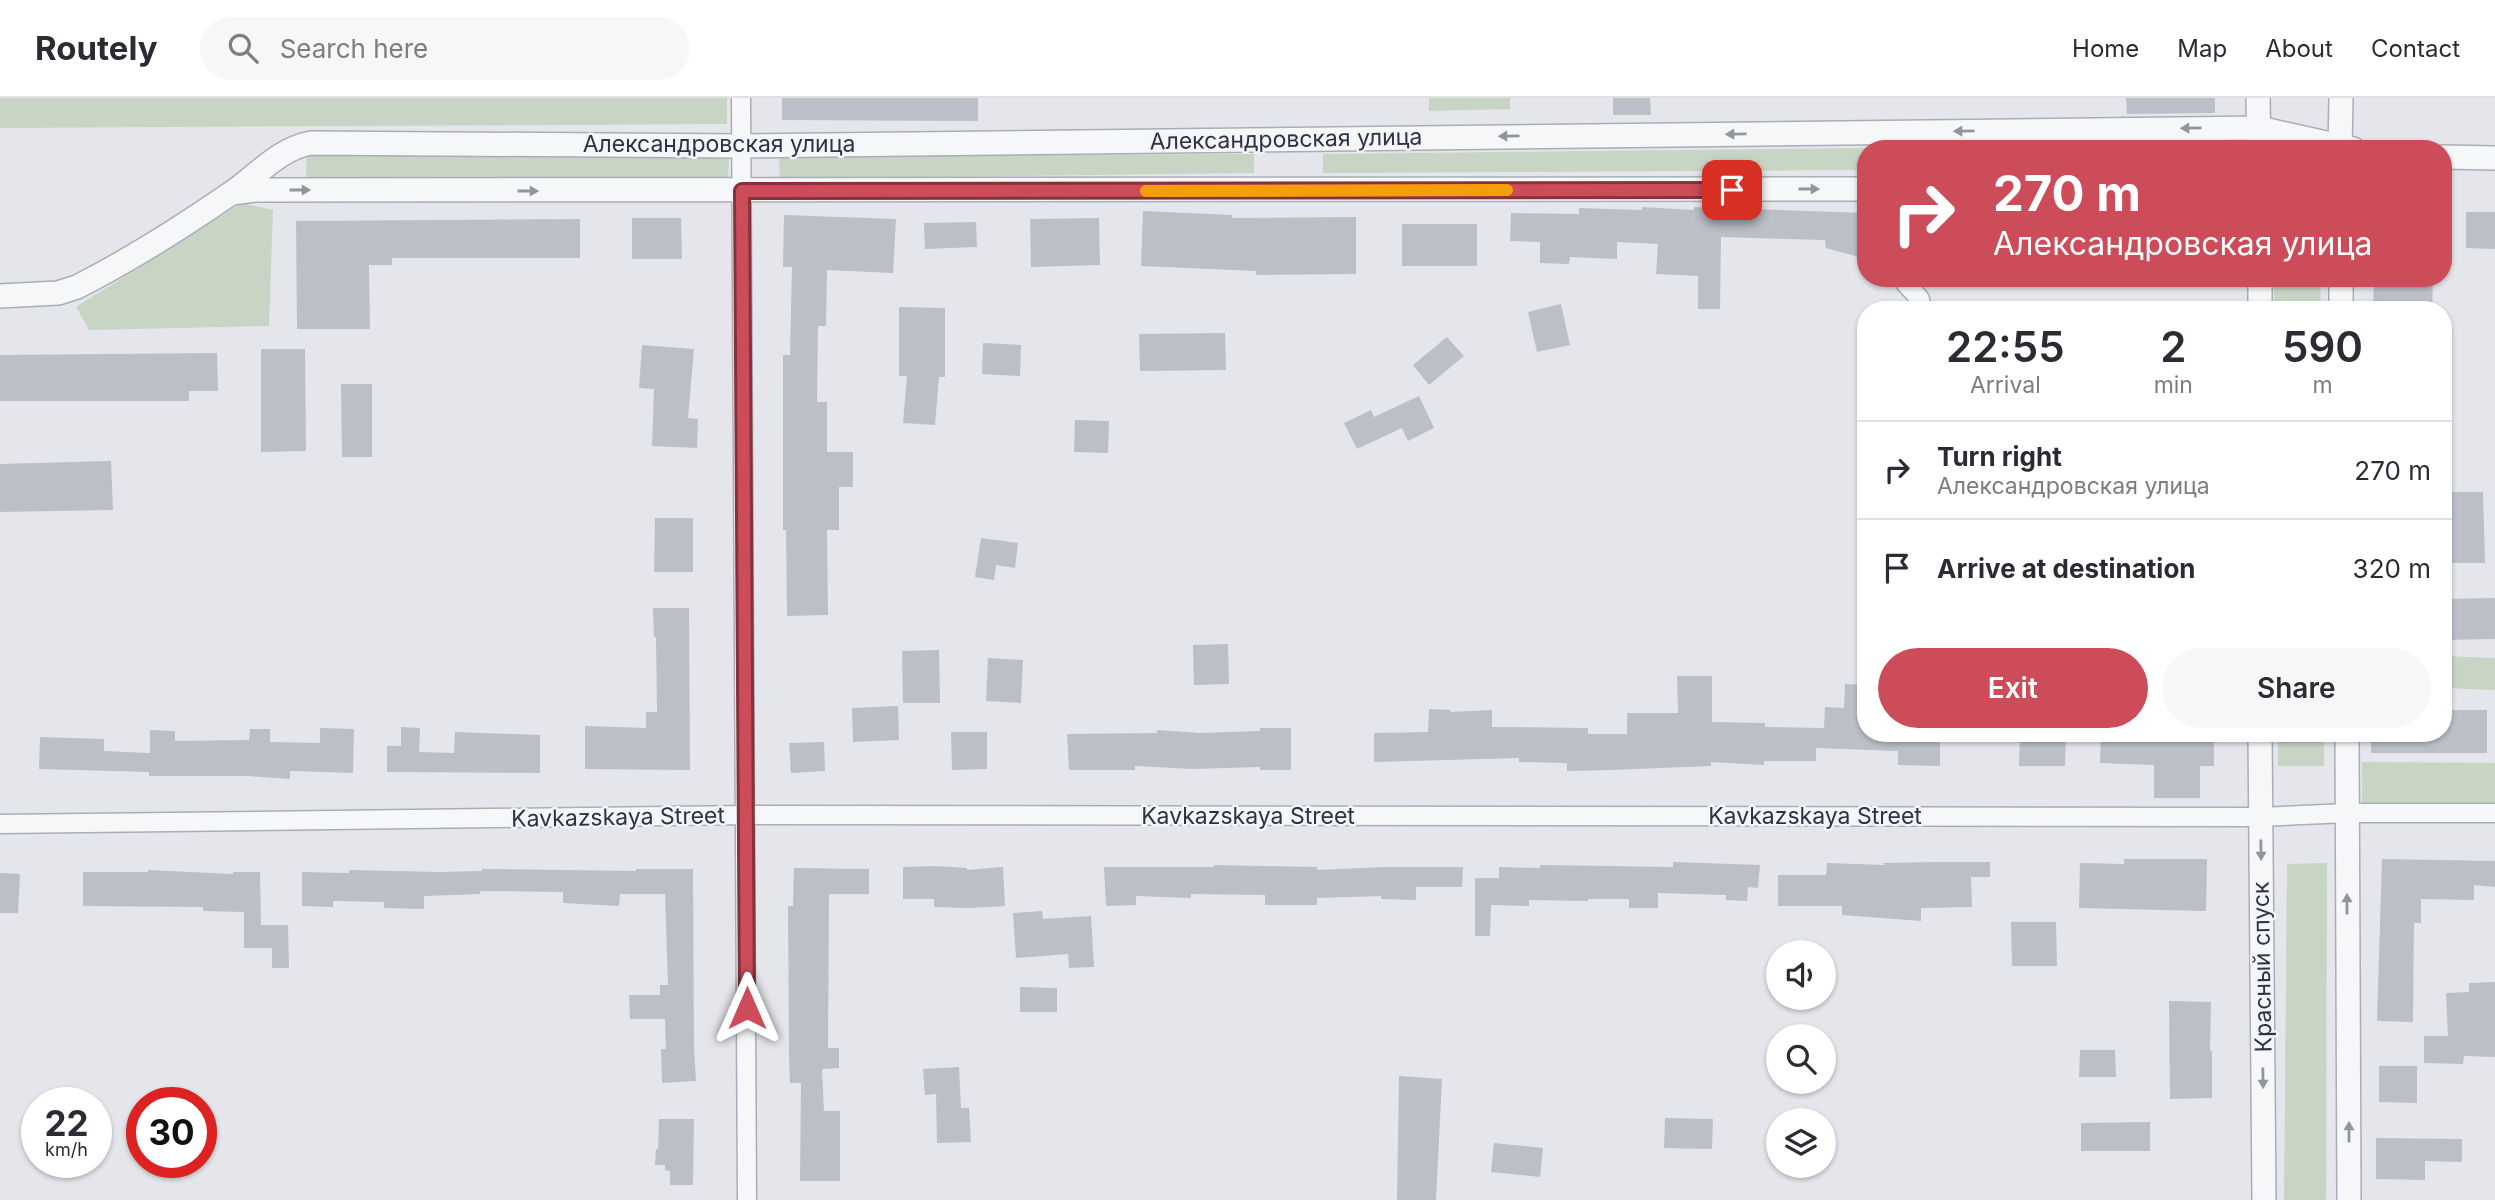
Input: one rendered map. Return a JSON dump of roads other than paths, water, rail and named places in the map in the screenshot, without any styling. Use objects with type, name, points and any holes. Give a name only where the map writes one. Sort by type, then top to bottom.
[{"type":"street","points":[[741,98],[747,1200]]},
{"type":"street","points":[[2258,98],[2259,138]]},
{"type":"street","points":[[2341,98],[2344,140]]},
{"type":"street","name":"Александровская улица","points":[[0,296],[58,293],[77,287],[232,193],[296,145],[311,143],[742,146],[1857,140]]},
{"type":"street","name":"Александровская улица","points":[[1880,140],[2278,140]]},
{"type":"street","points":[[2452,157],[2495,158]]},
{"type":"street","name":"Александровская улица","points":[[232,193],[256,190],[1857,189]]},
{"type":"street","points":[[1909,287],[1920,301]]},
{"type":"street","name":"Красный спуск","points":[[2260,742],[2264,1200]]},
{"type":"street","points":[[2347,742],[2349,1200]]},
{"type":"street","name":"Kavkazskaya Street","points":[[0,824],[747,815],[2261,817],[2347,813],[2495,813]]}]
